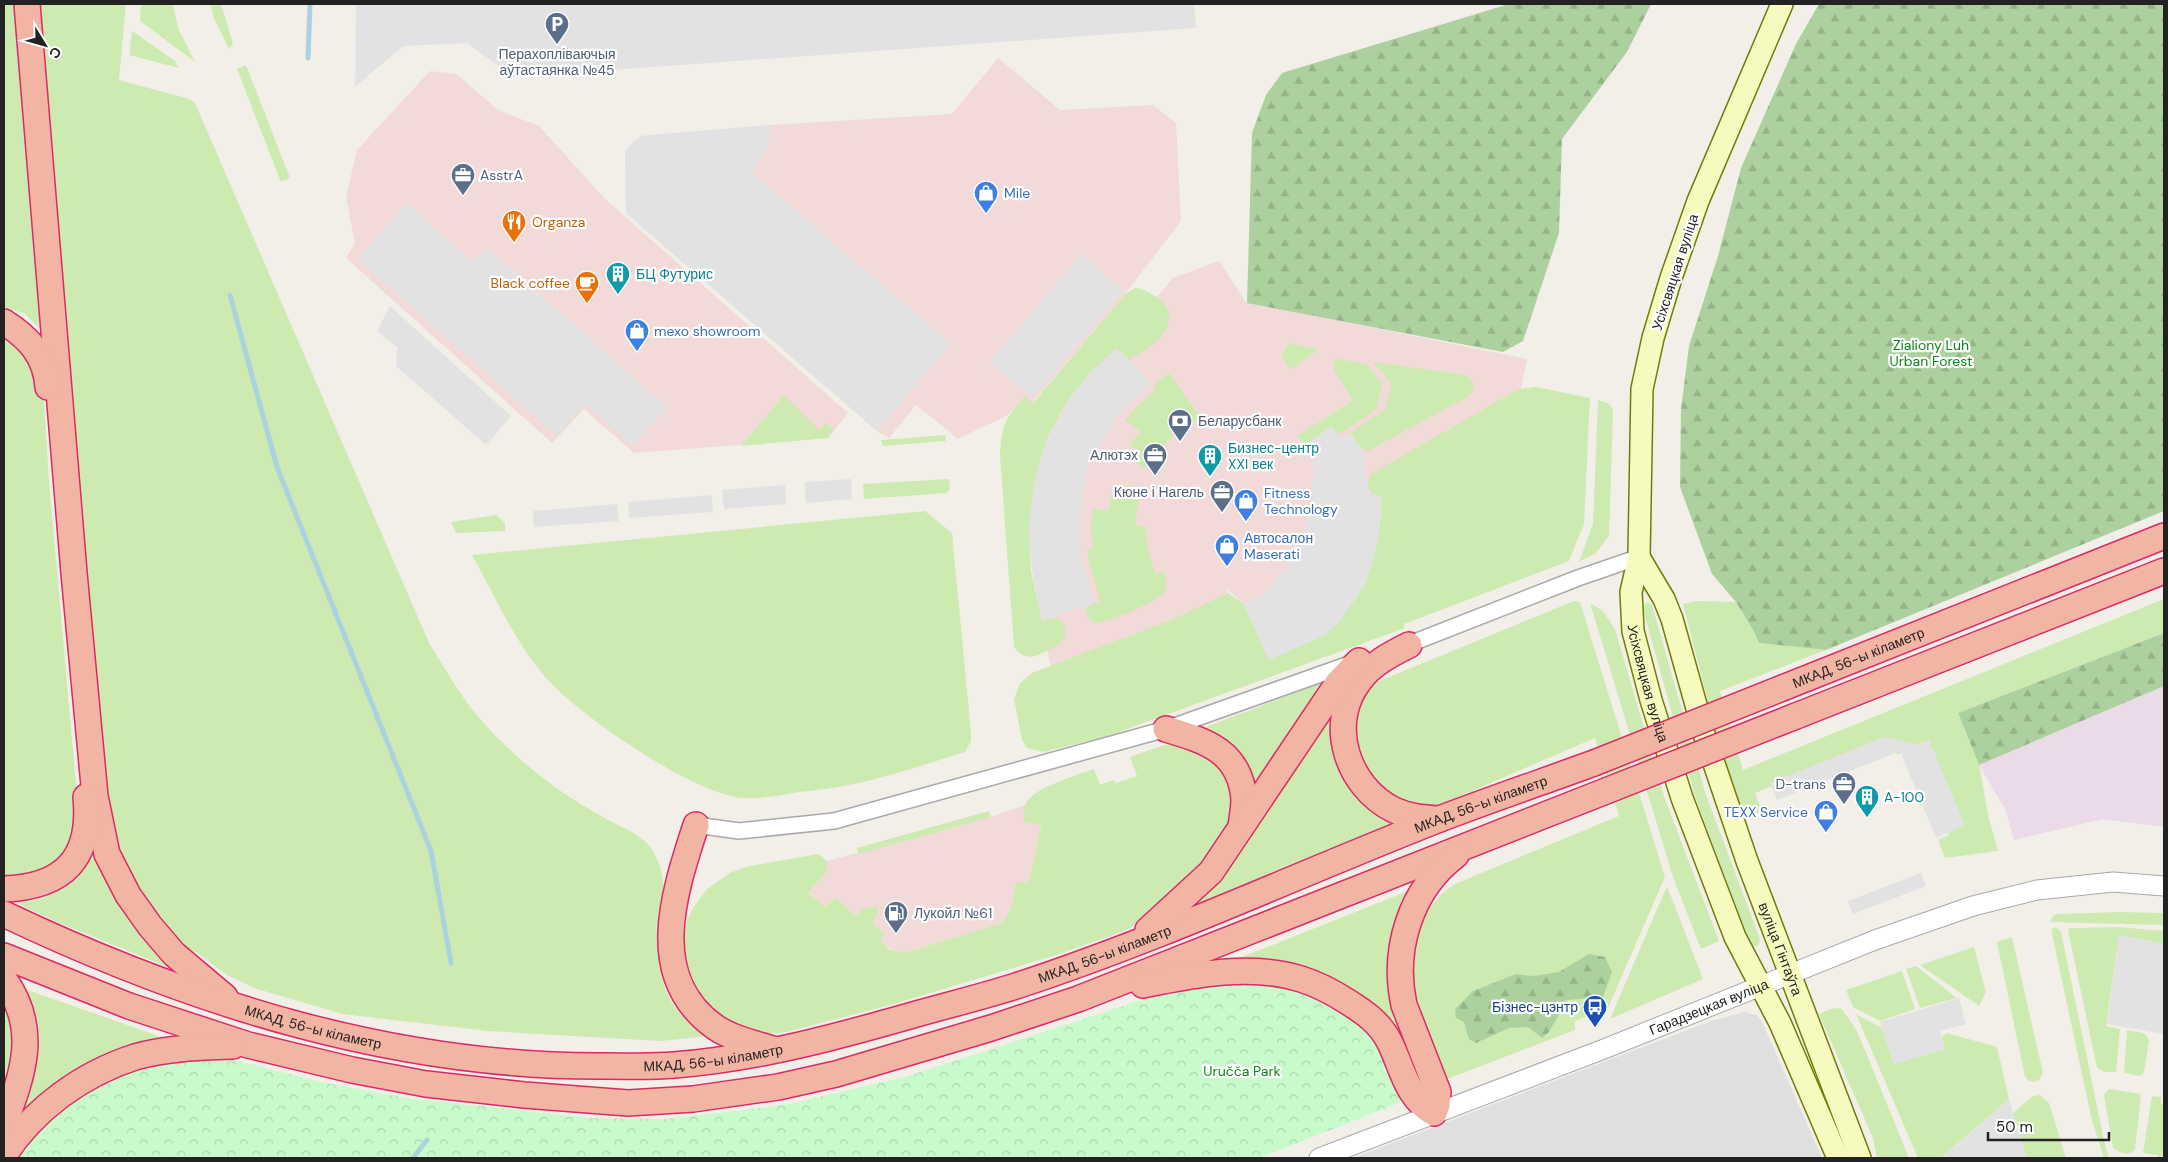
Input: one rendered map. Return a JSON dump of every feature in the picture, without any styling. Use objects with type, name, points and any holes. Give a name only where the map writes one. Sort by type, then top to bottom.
[{"type":"highway","points":[[27,4],[74,573],[95,796],[107,854],[117,875],[150,926],[174,954],[237,1006]]},
{"type":"highway","points":[[4,322],[20,332],[33,346],[47,371],[86,804],[81,848],[70,866],[56,878],[39,885],[4,888]]},
{"type":"highway","name":"МКАД, 56-ы кіламетр","points":[[4,914],[52,937],[177,988],[313,1030],[401,1049],[530,1065],[672,1066],[726,1059],[774,1050],[881,1024],[1016,986],[1130,944],[1440,819],[1594,763],[2164,536]]},
{"type":"highway","points":[[4,956],[129,1006],[248,1045],[352,1070],[426,1084],[524,1095],[628,1103],[693,1099],[778,1087],[836,1074],[991,1028],[1078,998],[1466,848],[2164,571]]},
{"type":"highway","points":[[1409,645],[1379,663],[1360,680],[1348,700],[1343,720],[1344,739],[1353,772],[1376,798],[1393,809],[1412,817],[1440,819]]},
{"type":"highway","points":[[1130,944],[1174,908],[1211,872],[1338,683],[1359,661]]},
{"type":"highway","points":[[1166,729],[1210,744],[1226,756],[1237,774],[1244,799],[1241,827]]},
{"type":"highway","points":[[696,825],[685,860],[673,914],[670,940],[673,967],[682,993],[717,1028],[774,1050]]},
{"type":"highway","points":[[1078,998],[1215,973],[1274,973],[1301,979],[1344,999],[1370,1017],[1379,1026],[1389,1040],[1413,1095],[1421,1105],[1434,1113],[1438,1092],[1407,1013],[1401,990],[1400,960],[1406,928],[1418,901],[1449,860],[1466,848]]},
{"type":"highway","points":[[4,979],[21,1013],[25,1028],[26,1047],[23,1068],[4,1124]]},
{"type":"highway","points":[[4,1155],[17,1135],[42,1110],[65,1092],[99,1073],[136,1057],[164,1051],[248,1045]]},
{"type":"main road","name":"Усіхсвяцкая вуліца","points":[[1760,985],[1735,937],[1682,798],[1666,749],[1633,631],[1631,592],[1640,557],[1642,389],[1653,338],[1670,278],[1698,201],[1782,4]]},
{"type":"main road","name":"вуліца Гінтаўта","points":[[1640,557],[1664,599],[1672,619],[1705,736],[1754,879],[1860,1158]]},
{"type":"main road","points":[[1760,985],[1780,1023],[1838,1158]]},
{"type":"street","points":[[696,825],[739,831],[834,821],[965,783],[1166,729],[1409,645],[1578,578],[1640,557]]},
{"type":"street","name":"Гарадзецкая вуліца","points":[[1319,1158],[1602,1049],[1875,940],[1973,906],[2037,890],[2113,882],[2164,886]]},
{"type":"shaded area","points":[[356,4],[1194,4],[1196,28],[513,77],[467,43],[403,46],[355,87]]},
{"type":"shaded area","points":[[998,58],[1060,110],[1153,105],[1176,123],[1181,221],[1125,294],[1032,403],[1025,396],[1008,415],[958,439],[916,405],[889,438],[877,431],[626,213],[625,150],[641,136],[771,125],[952,114]]},
{"type":"shaded area","points":[[430,71],[457,74],[498,110],[539,126],[605,199],[848,413],[828,438],[634,453],[584,409],[552,443],[346,258],[355,243],[346,197],[357,150]]},
{"type":"shaded area","points":[[771,125],[768,148],[752,173],[951,344],[877,431],[626,213],[625,150],[641,136]]},
{"type":"shaded area","points":[[407,203],[473,262],[487,247],[667,407],[633,446],[585,404],[557,436],[358,259]]},
{"type":"shaded area","points":[[1082,254],[1124,291],[1032,398],[990,362]]},
{"type":"shaded area","points":[[1219,261],[1246,302],[1527,359],[1521,389],[1372,494],[1382,498],[1378,540],[1244,604],[1225,587],[1232,600],[1052,673],[1032,570],[1029,525],[1090,373],[1173,278]]},
{"type":"shaded area","points":[[390,306],[511,416],[486,445],[396,366],[397,347],[377,331]]},
{"type":"shaded area","points":[[1117,348],[1151,383],[1121,411],[1088,466],[1078,528],[1083,565],[1094,603],[1042,621],[1032,570],[1029,525],[1034,482],[1046,441],[1066,403],[1090,373]]},
{"type":"shaded area","points":[[1332,426],[1341,439],[1350,433],[1363,451],[1369,489],[1372,494],[1382,498],[1378,540],[1373,560],[1366,582],[1341,620],[1325,635],[1269,660],[1244,604],[1257,598],[1270,588],[1290,561],[1299,544],[1306,525],[1314,470],[1311,457],[1304,446]]},
{"type":"shaded area","points":[[851,479],[852,499],[806,503],[805,482]]},
{"type":"shaded area","points":[[785,485],[786,504],[724,509],[722,490]]},
{"type":"shaded area","points":[[712,495],[713,512],[629,518],[628,502]]},
{"type":"shaded area","points":[[617,504],[619,521],[534,527],[533,511]]},
{"type":"shaded area","points":[[2164,686],[2164,827],[2103,819],[2014,840],[2005,809],[1979,765]]},
{"type":"shaded area","points":[[1884,737],[1915,744],[1929,740],[1965,825],[1936,838],[1900,751],[1777,800],[1770,783]]},
{"type":"shaded area","points":[[1025,805],[1024,820],[1041,824],[1029,883],[1012,903],[1008,915],[999,924],[904,953],[895,952],[879,940],[873,925],[879,909],[858,916],[835,897],[826,907],[808,892],[827,871],[827,861],[991,817]]},
{"type":"shaded area","points":[[1921,873],[1926,886],[1853,914],[1848,901]]},
{"type":"shaded area","points":[[2119,935],[2164,944],[2164,1034],[2107,1024]]},
{"type":"shaded area","points":[[1959,998],[1966,1024],[1940,1031],[1945,1049],[1894,1064],[1880,1022]]},
{"type":"shaded area","points":[[1744,1012],[1757,1015],[1763,1024],[1822,1158],[1353,1158],[1711,1021]]},
{"type":"shaded area","points":[[2009,1099],[2027,1158],[1928,1158],[1943,1157]]},
{"type":"green space","points":[[4,4],[21,4],[46,335],[24,313],[4,308]]},
{"type":"green space","points":[[34,4],[126,4],[119,80],[189,99],[195,103],[430,645],[472,709],[511,751],[561,791],[635,834],[651,848],[661,868],[664,890],[660,957],[663,979],[671,1000],[687,1020],[698,1027],[718,1035],[661,1041],[488,1031],[342,1014],[254,988],[227,975],[202,956],[165,936],[149,912],[108,832]]},
{"type":"green space","points":[[141,4],[173,4],[178,28],[195,62],[140,21]]},
{"type":"green space","points":[[211,4],[221,4],[233,43],[229,49],[213,16]]},
{"type":"green space","points":[[1509,4],[1651,4],[1627,52],[1562,139],[1559,233],[1523,341],[1503,352],[1247,303],[1252,133],[1266,95],[1282,73]]},
{"type":"green space","name":"Zialiony Luh Urban Forest","points":[[1819,4],[2164,4],[2164,511],[1826,650],[1759,643],[1736,602],[1712,574],[1680,487],[1681,409],[1689,346],[1718,256],[1741,168],[1796,44]]},
{"type":"green space","points":[[132,31],[175,61],[179,68],[129,55]]},
{"type":"green space","points":[[246,65],[290,178],[281,182],[237,69]]},
{"type":"green space","points":[[1135,288],[1145,290],[1163,302],[1168,311],[1168,324],[1161,338],[1142,352],[1129,360],[1117,348],[1090,373],[1066,403],[1046,441],[1029,525],[1031,571],[1042,621],[1053,618],[1062,621],[1066,632],[1065,637],[1055,647],[1035,656],[1024,655],[1019,653],[1014,647],[1000,456],[1005,423],[1025,396],[1033,403],[1125,294]]},
{"type":"green space","points":[[4,331],[16,338],[43,385],[49,481],[78,807],[73,843],[44,875],[4,881]]},
{"type":"green space","points":[[1292,343],[1319,350],[1289,370],[1282,355],[1287,345]]},
{"type":"green space","points":[[1335,358],[1368,365],[1382,384],[1376,410],[1338,435],[1332,427],[1304,445],[1297,436],[1353,400],[1334,370]]},
{"type":"green space","points":[[1373,362],[1465,375],[1473,382],[1474,390],[1467,397],[1368,451],[1360,447],[1350,433],[1385,410],[1391,383]]},
{"type":"green space","points":[[1169,373],[1198,414],[1197,419],[1167,441],[1148,469],[1136,463],[1142,453],[1130,445],[1140,431],[1125,420],[1138,405],[1156,390],[1153,385]]},
{"type":"green space","points":[[1536,387],[1590,398],[1584,524],[1569,561],[1404,624],[1405,628],[1105,737],[1043,752],[1027,748],[1022,740],[1014,699],[1020,683],[1032,673],[1176,618],[1228,593],[1244,604],[1269,660],[1353,602],[1366,582],[1378,540],[1382,498],[1372,494],[1367,485],[1371,474],[1515,391]]},
{"type":"green space","points":[[784,395],[819,430],[826,423],[834,429],[828,438],[741,446]]},
{"type":"green space","points":[[1598,400],[1610,405],[1613,412],[1609,536],[1596,553],[1579,562],[1593,524]]},
{"type":"green space","points":[[945,435],[946,441],[883,446],[881,440]]},
{"type":"green space","points":[[949,479],[950,489],[947,493],[864,499],[863,484]]},
{"type":"green space","points":[[1126,485],[1141,488],[1135,525],[1145,526],[1148,550],[1155,573],[1164,571],[1166,588],[1161,595],[1144,605],[1122,615],[1095,623],[1088,619],[1086,608],[1100,601],[1089,564],[1087,550],[1093,548],[1091,531],[1092,509],[1109,511],[1111,495],[1123,496]]},
{"type":"green space","points":[[925,511],[952,533],[971,732],[971,741],[965,752],[867,781],[833,788],[765,797],[744,798],[723,794],[670,770],[613,733],[565,696],[537,667],[516,637],[472,555]]},
{"type":"green space","points":[[496,515],[505,523],[505,531],[456,533],[451,522]]},
{"type":"green space","points":[[2164,599],[2164,633],[1958,713],[1979,765],[1989,819],[1998,851],[1945,858],[1938,840],[1949,835],[1914,750],[1898,754],[1868,748],[1755,793],[1762,812],[1741,817],[1728,779],[1683,604],[1698,601],[1736,602],[1759,643],[1826,650],[1720,691],[1743,770]]},
{"type":"green space","points":[[1574,601],[1580,602],[1665,877],[1608,1008],[1575,1021],[1575,1030],[1447,1079],[1442,1077],[1417,1018],[1410,993],[1413,951],[1428,912],[1436,900],[1457,883],[1619,816],[1595,738],[1428,810],[1414,808],[1382,791],[1355,752],[1355,721],[1361,703],[1372,684]]},
{"type":"green space","points":[[1648,602],[1652,605],[1706,795],[1760,939],[1758,946],[1750,943],[1696,799],[1642,606]]},
{"type":"green space","points":[[1590,603],[1603,611],[1615,629],[1665,799],[1719,941],[1701,949],[1673,877]]},
{"type":"green space","points":[[2164,633],[2164,686],[1979,765],[1958,713]]},
{"type":"green space","points":[[1334,678],[1256,795],[1206,730],[1206,727]]},
{"type":"green space","points":[[1333,707],[1336,758],[1338,767],[1347,785],[1369,808],[1390,821],[1404,825],[1180,914]]},
{"type":"green space","points":[[1170,744],[1181,745],[1210,756],[1229,780],[1235,818],[1213,860],[1147,919],[1124,931],[1056,955],[894,1004],[786,1032],[767,1034],[752,1032],[723,1019],[704,1002],[685,968],[683,945],[687,920],[707,889],[730,873],[745,867],[818,854],[827,861],[827,871],[808,893],[826,907],[835,897],[857,916],[864,908],[878,907],[879,909],[873,924],[885,935],[880,940],[890,950],[904,953],[999,924],[1010,911],[1016,882],[1029,883],[1041,825],[1024,821],[1024,807],[1029,799],[1045,788],[1094,769],[1100,785],[1114,780],[1116,783],[1137,776],[1130,757]]},
{"type":"green space","points":[[989,811],[991,817],[858,854],[857,848]]},
{"type":"green space","points":[[95,845],[125,912],[146,943],[175,970],[57,922],[14,902],[42,898],[63,887],[80,868]]},
{"type":"green space","points":[[1667,886],[1703,979],[1610,1019]]},
{"type":"green space","points":[[1418,887],[1397,931],[1425,1081],[1420,1083],[1402,1037],[1389,1018],[1364,998],[1227,963]]},
{"type":"green space","points":[[2164,913],[2164,925],[2050,922],[2053,916],[2058,914]]},
{"type":"green space","points":[[2056,927],[2061,932],[2109,1158],[2104,1158],[2092,1121],[2052,934],[2052,929]]},
{"type":"green space","points":[[2118,927],[2164,931],[2164,944],[2119,935],[2106,1026],[2120,1029],[2116,1072],[2104,1072],[2097,1068],[2068,930],[2070,928]]},
{"type":"green space","points":[[2012,937],[2043,1073],[2040,1079],[2035,1082],[2029,1081],[2025,1077],[1997,942]]},
{"type":"green space","points":[[1974,947],[1986,992],[1979,1006],[1920,965]]},
{"type":"green space","points":[[1589,954],[1605,957],[1612,972],[1603,997],[1567,1000],[1549,1032],[1542,1038],[1528,1027],[1509,1028],[1476,1043],[1469,1039],[1464,1022],[1456,1018],[1455,1009],[1473,991],[1516,974],[1533,976],[1559,972]]},
{"type":"green space","points":[[1916,966],[1957,998],[1920,1008],[1906,969]]},
{"type":"green space","points":[[1902,971],[1915,1009],[1880,1021],[1853,1007],[1846,990]]},
{"type":"green space","name":"Uručča Park","points":[[1260,981],[1300,988],[1335,1003],[1384,1045],[1404,1101],[1259,1158],[7,1158],[83,1090],[153,1061],[226,1058],[321,1082],[407,1098],[591,1118],[664,1119],[785,1105],[908,1076],[1169,991]]},
{"type":"green space","points":[[25,989],[170,1040],[22,1115],[36,1067],[39,1036],[33,1005]]},
{"type":"green space","points":[[4,993],[18,1027],[4,1096]]},
{"type":"green space","points":[[1833,1008],[1842,1009],[1857,1031],[1909,1158],[1877,1158],[1873,1138],[1819,1014]]},
{"type":"green space","points":[[1856,1014],[1882,1028],[1894,1064],[1945,1049],[1941,1037],[1947,1033],[1997,1047],[2009,1099],[1942,1157],[1918,1158]]},
{"type":"green space","points":[[2127,1030],[2146,1035],[2149,1041],[2144,1072],[2141,1076],[2124,1073]]},
{"type":"green space","points":[[2109,1089],[2141,1094],[2135,1150],[2129,1153],[2113,1148],[2104,1095]]},
{"type":"green space","points":[[2040,1095],[2049,1103],[2066,1158],[2027,1158],[2013,1113],[2033,1096]]},
{"type":"green space","points":[[2152,1096],[2161,1097],[2161,1104],[2164,1105],[2162,1158],[2158,1158],[2158,1155],[2143,1153]]},
{"type":"waterway","points":[[308,58],[310,4]]},
{"type":"waterway","points":[[230,295],[277,467],[431,851],[451,963]]},
{"type":"waterway","points":[[413,1158],[427,1140]]},
{"type":"place","name":"Перахопліваючыя аўтастаянка №45","points":[[557,45]]},
{"type":"place","name":"AsstrA","points":[[463,196]]},
{"type":"place","name":"Mile","points":[[986,214]]},
{"type":"place","name":"Organza","points":[[514,243]]},
{"type":"place","name":"БЦ Футурис","points":[[618,295]]},
{"type":"place","name":"Black coffee","points":[[587,304]]},
{"type":"place","name":"mexo showroom","points":[[637,352]]},
{"type":"place","name":"Беларусбанк","points":[[1180,442]]},
{"type":"place","name":"Алютэх","points":[[1155,476]]},
{"type":"place","name":"Бизнес-центр XXI век","points":[[1210,477]]},
{"type":"place","name":"Кюне і Нагель","points":[[1222,513]]},
{"type":"place","name":"Fitness Technology","points":[[1246,522]]},
{"type":"place","name":"Автосалон Maserati","points":[[1227,567]]},
{"type":"place","name":"D-trans","points":[[1844,805]]},
{"type":"place","name":"A-100","points":[[1867,818]]},
{"type":"place","name":"TEXX Service","points":[[1826,833]]},
{"type":"place","name":"Лукойл №61","points":[[896,934]]},
{"type":"place","name":"Бізнес-цэнтр","points":[[1595,1028]]}]
